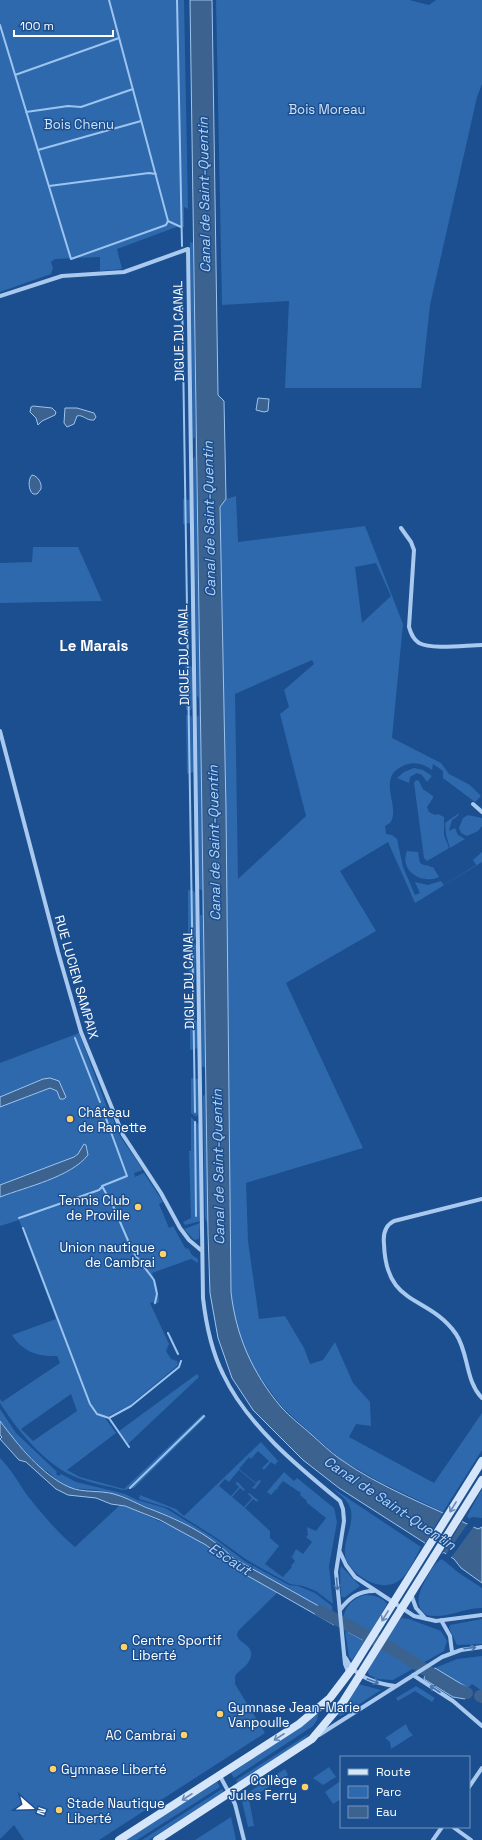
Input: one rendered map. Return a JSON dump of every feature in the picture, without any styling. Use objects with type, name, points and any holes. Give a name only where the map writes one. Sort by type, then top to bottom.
[{"type":"main road","points":[[119,1840],[220,1776],[312,1714],[330,1698],[351,1672],[482,1461]]},
{"type":"main road","points":[[157,1840],[312,1739],[342,1702],[360,1675],[482,1480]]},
{"type":"street","name":"DIGUE DU CANAL","points":[[0,296],[66,275],[109,274],[124,272],[188,249],[202,1286],[205,1314],[211,1345],[222,1373],[234,1393],[267,1437],[340,1501],[344,1521],[336,1572],[342,1636],[345,1656],[351,1672]]},
{"type":"street","points":[[401,528],[411,542],[414,550],[409,627],[412,637],[428,646],[482,645]]},
{"type":"street","name":"RUE LUCIEN SAMPAIX","points":[[0,731],[59,958],[81,1032],[124,1137],[161,1193],[180,1228],[189,1240],[202,1251]]},
{"type":"street","points":[[473,804],[482,812]]},
{"type":"street","points":[[482,1199],[392,1222],[384,1231],[386,1265],[391,1279],[401,1292],[442,1320],[452,1329],[460,1343],[474,1387],[482,1398]]},
{"type":"street","points":[[340,1552],[351,1572],[393,1604],[419,1618],[441,1620],[482,1614]]},
{"type":"street","points":[[339,1610],[354,1596],[363,1592],[374,1591]]},
{"type":"street","points":[[411,1594],[416,1608],[426,1619]]},
{"type":"street","points":[[441,1620],[450,1636],[452,1652]]},
{"type":"street","points":[[312,1739],[414,1674],[452,1652],[466,1648],[482,1647]]},
{"type":"street","points":[[351,1672],[378,1683],[395,1686]]},
{"type":"street","points":[[414,1674],[453,1701],[482,1726]]},
{"type":"street","points":[[470,1786],[480,1775],[482,1768]]},
{"type":"street","points":[[220,1776],[235,1804],[244,1840]]},
{"type":"street","points":[[433,1840],[441,1828]]},
{"type":"street","points":[[454,1828],[471,1840]]},
{"type":"green space","name":"Bois Chenu","points":[[0,0],[184,0],[188,209],[184,207],[184,227],[180,228],[179,226],[117,249],[122,269],[100,271],[100,257],[55,259],[51,262],[53,268],[51,274],[0,292]]},
{"type":"green space","name":"Bois Moreau","points":[[216,0],[409,0],[429,5],[436,0],[482,0],[482,84],[477,97],[430,305],[421,388],[285,388],[289,301],[222,305]]},
{"type":"green space","points":[[190,242],[193,243],[208,1225],[205,1218],[203,1096],[205,1095],[205,1068],[202,1066],[200,915],[202,915],[202,890],[199,889],[197,717],[199,715],[199,698],[197,696],[193,459],[195,456],[195,439],[193,437]]},
{"type":"green space","points":[[236,496],[238,542],[365,526],[403,624],[392,738],[441,763],[449,774],[470,785],[481,796],[475,802],[443,778],[443,771],[433,764],[432,770],[419,764],[412,763],[405,765],[396,770],[391,777],[390,792],[393,816],[390,823],[385,826],[386,834],[392,835],[397,839],[403,867],[415,895],[420,893],[415,882],[428,885],[441,881],[444,885],[476,865],[473,860],[482,852],[482,862],[415,903],[388,842],[340,871],[376,931],[286,983],[363,1148],[246,1183],[248,1241],[259,1319],[285,1316],[304,1348],[310,1364],[323,1360],[335,1342],[353,1383],[370,1402],[371,1426],[356,1424],[349,1437],[434,1483],[482,1413],[482,1450],[443,1512],[382,1483],[340,1459],[282,1407],[253,1367],[240,1338],[234,1316],[231,1292],[226,809],[220,507],[226,499]],"holes":[[[376,563],[391,596],[362,623],[355,567]],[[312,660],[314,664],[284,690],[289,707],[280,714],[306,816],[238,879],[235,694]]]},
{"type":"green space","points":[[183,499],[190,500],[190,523],[183,524]]},
{"type":"green space","points":[[33,547],[78,547],[102,601],[0,603],[0,563],[32,562]]},
{"type":"green space","points":[[185,665],[192,667],[191,710],[186,710]]},
{"type":"green space","points":[[186,715],[190,715],[192,717],[194,772],[187,774]]},
{"type":"green space","points":[[414,768],[423,770],[432,776],[427,782],[422,775],[417,773],[410,777],[409,783],[397,778],[404,772]]},
{"type":"green space","points":[[416,780],[419,781],[423,789],[433,796],[427,807],[429,812],[444,817],[444,835],[449,848],[427,861],[424,858],[414,783]]},
{"type":"green space","points":[[459,813],[458,816],[452,820],[449,831],[455,828],[458,835],[465,839],[450,848],[446,835],[445,823]]},
{"type":"green space","points":[[468,815],[482,818],[482,826],[478,831],[467,836],[461,833],[459,828],[463,818]]},
{"type":"green space","points":[[407,851],[418,852],[420,863],[433,867],[439,877],[432,879],[419,878],[409,870],[406,865],[405,858]]},
{"type":"green space","points":[[188,890],[194,891],[195,894],[196,936],[195,939],[188,941]]},
{"type":"green space","points":[[188,943],[194,943],[196,946],[195,980],[189,980]]},
{"type":"green space","points":[[190,1020],[196,1020],[197,1022],[198,1048],[190,1050]]},
{"type":"green space","points":[[79,1033],[108,1110],[109,1109],[120,1136],[143,1170],[134,1173],[135,1177],[144,1173],[163,1202],[159,1204],[169,1228],[173,1226],[186,1249],[188,1248],[192,1255],[198,1259],[198,1263],[191,1259],[152,1273],[157,1286],[159,1302],[154,1305],[153,1302],[150,1303],[169,1344],[166,1351],[171,1359],[177,1361],[178,1365],[130,1405],[105,1418],[116,1433],[67,1470],[80,1477],[124,1489],[203,1414],[206,1417],[134,1488],[123,1490],[98,1484],[73,1476],[62,1470],[32,1445],[14,1424],[0,1403],[0,1399],[2,1402],[60,1363],[57,1356],[44,1356],[26,1349],[16,1341],[12,1335],[56,1319],[19,1220],[0,1226],[0,1063]],"holes":[[[71,1394],[77,1411],[33,1441],[21,1429]]]},
{"type":"green space","points":[[191,1078],[198,1079],[198,1114],[196,1117],[191,1113]]},
{"type":"green space","points":[[191,1117],[199,1125],[201,1221],[185,1225],[183,1222],[191,1218],[189,1151],[191,1151]]},
{"type":"green space","points":[[200,1223],[199,1239],[194,1240],[184,1229]]},
{"type":"green space","points":[[197,1374],[199,1377],[128,1444],[119,1431]]},
{"type":"green space","points":[[0,1409],[16,1433],[57,1472],[56,1474],[59,1476],[61,1474],[76,1482],[125,1494],[137,1500],[165,1508],[214,1538],[246,1562],[289,1585],[298,1586],[315,1593],[332,1606],[333,1615],[233,1558],[221,1547],[180,1521],[121,1496],[97,1490],[71,1488],[57,1480],[47,1471],[42,1469],[10,1435],[0,1421]]},
{"type":"green space","points":[[261,1442],[278,1461],[275,1465],[271,1462],[264,1470],[262,1468],[269,1461],[258,1451],[251,1459],[249,1457],[239,1469],[256,1483],[259,1480],[261,1481],[255,1489],[252,1488],[256,1484],[239,1470],[229,1482],[225,1479],[219,1486],[231,1496],[239,1487],[235,1483],[238,1482],[245,1490],[244,1491],[240,1488],[232,1497],[244,1507],[252,1498],[248,1494],[249,1493],[258,1500],[257,1502],[253,1499],[245,1508],[270,1531],[270,1538],[279,1546],[265,1564],[283,1577],[295,1561],[288,1553],[292,1557],[296,1549],[303,1554],[312,1542],[306,1537],[308,1535],[307,1527],[316,1531],[326,1518],[306,1502],[307,1501],[300,1495],[301,1493],[283,1481],[277,1490],[276,1489],[271,1495],[267,1492],[284,1472],[294,1481],[297,1478],[334,1508],[337,1522],[329,1566],[333,1604],[316,1591],[303,1586],[290,1584],[247,1560],[215,1537],[169,1508],[139,1499],[140,1495],[176,1509],[184,1516]]},
{"type":"green space","name":"Centre Sportif Liberté","points":[[0,1458],[11,1471],[27,1495],[62,1535],[75,1547],[119,1506],[125,1506],[177,1529],[206,1545],[248,1576],[278,1592],[239,1630],[237,1634],[240,1640],[250,1649],[251,1656],[246,1665],[235,1676],[235,1684],[265,1733],[99,1840],[24,1840],[14,1825],[0,1839]]},
{"type":"green space","points":[[334,1489],[421,1547],[409,1569],[400,1580],[393,1584],[385,1585],[369,1582],[355,1572],[350,1566],[346,1559],[345,1545],[351,1523],[350,1509],[346,1500]]},
{"type":"green space","points":[[482,1489],[482,1518],[472,1517],[469,1519],[467,1516]]},
{"type":"green space","points":[[442,1559],[459,1573],[482,1588],[482,1608],[436,1616],[425,1614],[421,1610],[419,1606],[420,1590],[434,1566]]},
{"type":"green space","points":[[341,1566],[360,1586],[344,1598],[341,1596]]},
{"type":"green space","points":[[365,1595],[378,1597],[387,1604],[371,1632],[343,1619],[350,1603],[353,1600]]},
{"type":"green space","points":[[402,1618],[409,1619],[441,1631],[447,1641],[444,1651],[393,1680],[378,1679],[369,1675],[369,1666],[398,1621]]},
{"type":"green space","points":[[482,1619],[482,1644],[457,1645],[449,1628],[450,1625]]},
{"type":"green space","points":[[345,1631],[365,1641],[352,1660],[349,1657]]},
{"type":"green space","points":[[482,1656],[482,1691],[472,1684],[468,1688],[435,1668],[457,1659]]},
{"type":"green space","points":[[358,1684],[381,1690],[341,1716],[338,1715]]},
{"type":"green space","points":[[416,1686],[435,1698],[432,1702],[415,1691],[398,1701],[396,1698]]},
{"type":"green space","points":[[318,1714],[317,1720],[313,1726],[234,1778],[231,1773]]},
{"type":"green space","points":[[406,1724],[409,1731],[413,1735],[391,1749],[390,1742],[385,1738]]},
{"type":"green space","points":[[310,1733],[301,1742],[238,1784],[236,1780]]},
{"type":"green space","points":[[329,1767],[336,1777],[323,1785],[313,1778]]},
{"type":"green space","points":[[285,1769],[288,1775],[249,1799],[254,1826],[248,1827],[241,1797]]},
{"type":"green space","points":[[217,1782],[220,1787],[137,1840],[125,1840]]},
{"type":"green space","points":[[339,1782],[340,1800],[333,1804],[325,1792]]},
{"type":"green space","points":[[222,1789],[224,1792],[149,1840],[142,1840]]},
{"type":"green space","points":[[231,1817],[236,1840],[195,1840]]},
{"type":"water","name":"Canal de Saint-Quentin","points":[[190,0],[212,0],[218,395],[224,401],[226,499],[220,507],[226,809],[231,1292],[233,1308],[241,1338],[247,1353],[271,1394],[285,1411],[336,1456],[372,1479],[407,1497],[478,1529],[482,1527],[482,1583],[461,1568],[454,1559],[443,1552],[442,1554],[339,1488],[303,1460],[253,1410],[232,1378],[218,1338],[210,1293],[208,1233]]},
{"type":"water","points":[[258,398],[269,399],[268,411],[264,412],[256,410]]},
{"type":"water","points":[[31,407],[52,408],[56,412],[55,415],[42,421],[38,425],[36,418],[30,412]]},
{"type":"water","points":[[65,408],[77,408],[94,413],[96,417],[94,420],[89,420],[81,416],[77,416],[74,424],[67,427],[64,423]]},
{"type":"water","points":[[32,475],[38,478],[41,484],[41,489],[37,494],[33,494],[29,487]]},
{"type":"water","points":[[50,1078],[59,1081],[66,1097],[64,1099],[60,1099],[57,1091],[50,1088],[0,1107],[0,1097],[43,1079]]},
{"type":"water","points":[[84,1144],[86,1145],[88,1155],[71,1169],[60,1175],[0,1197],[0,1185],[74,1157],[78,1154]]},
{"type":"water","points":[[0,1421],[31,1458],[59,1482],[74,1489],[118,1495],[192,1528],[213,1541],[233,1558],[333,1615],[334,1625],[248,1576],[206,1545],[160,1520],[125,1506],[111,1504],[96,1498],[68,1495],[56,1489],[26,1462],[19,1460],[0,1439],[2,1437],[0,1435]]},
{"type":"water","points":[[347,1620],[369,1631],[363,1640],[348,1632]]},
{"type":"water","points":[[403,1650],[423,1663],[415,1668],[399,1658]]},
{"type":"water","points":[[435,1668],[468,1688],[465,1699],[453,1697],[424,1679],[425,1674]]},
{"type":"pier","points":[[444,1511],[463,1520],[441,1556],[424,1545]]},
{"type":"pier","points":[[469,1522],[475,1525],[450,1559],[445,1556]]},
{"type":"waterway","points":[[109,0],[168,221],[181,227]]},
{"type":"waterway","points":[[177,0],[182,246]]},
{"type":"waterway","points":[[0,25],[71,259],[166,225],[168,221]]},
{"type":"waterway","points":[[15,75],[119,38]]},
{"type":"waterway","points":[[26,112],[68,106],[81,107],[133,89]]},
{"type":"waterway","points":[[38,150],[141,121]]},
{"type":"waterway","points":[[49,186],[149,173],[156,174]]},
{"type":"waterway","points":[[182,292],[195,1112]]},
{"type":"waterway","points":[[75,1038],[100,1102]]},
{"type":"waterway","points":[[104,1113],[127,1176],[102,1186],[114,1208],[133,1252],[154,1280],[157,1294],[155,1303]]},
{"type":"waterway","points":[[195,1122],[196,1216]]},
{"type":"waterway","points":[[19,1218],[99,1190],[102,1187]]},
{"type":"waterway","points":[[23,1228],[90,1404],[97,1414],[109,1418],[129,1447]]},
{"type":"waterway","points":[[168,1333],[178,1354]]},
{"type":"waterway","points":[[109,1418],[131,1406],[179,1367],[181,1361]]},
{"type":"waterway","points":[[130,1488],[204,1416]]},
{"type":"waterway","name":"Escaut","points":[[320,1611],[393,1649],[452,1687],[467,1693]]},
{"type":"place","name":"Château de Ranette","points":[[70,1119]]},
{"type":"place","name":"Tennis Club de Proville","points":[[138,1207]]},
{"type":"place","name":"Union nautique de Cambrai","points":[[163,1254]]},
{"type":"place","name":"Centre Sportif Liberté","points":[[124,1647]]},
{"type":"place","name":"Gymnase Jean-Marie Vanpoulle","points":[[220,1714]]},
{"type":"place","name":"AC Cambrai","points":[[184,1735]]},
{"type":"place","name":"Gymnase Liberté","points":[[53,1769]]},
{"type":"place","name":"Collège Jules Ferry","points":[[305,1787]]},
{"type":"place","name":"Stade Nautique Liberté","points":[[59,1810]]},
{"type":"district","name":"Le Marais","points":[[94,646]]}]
